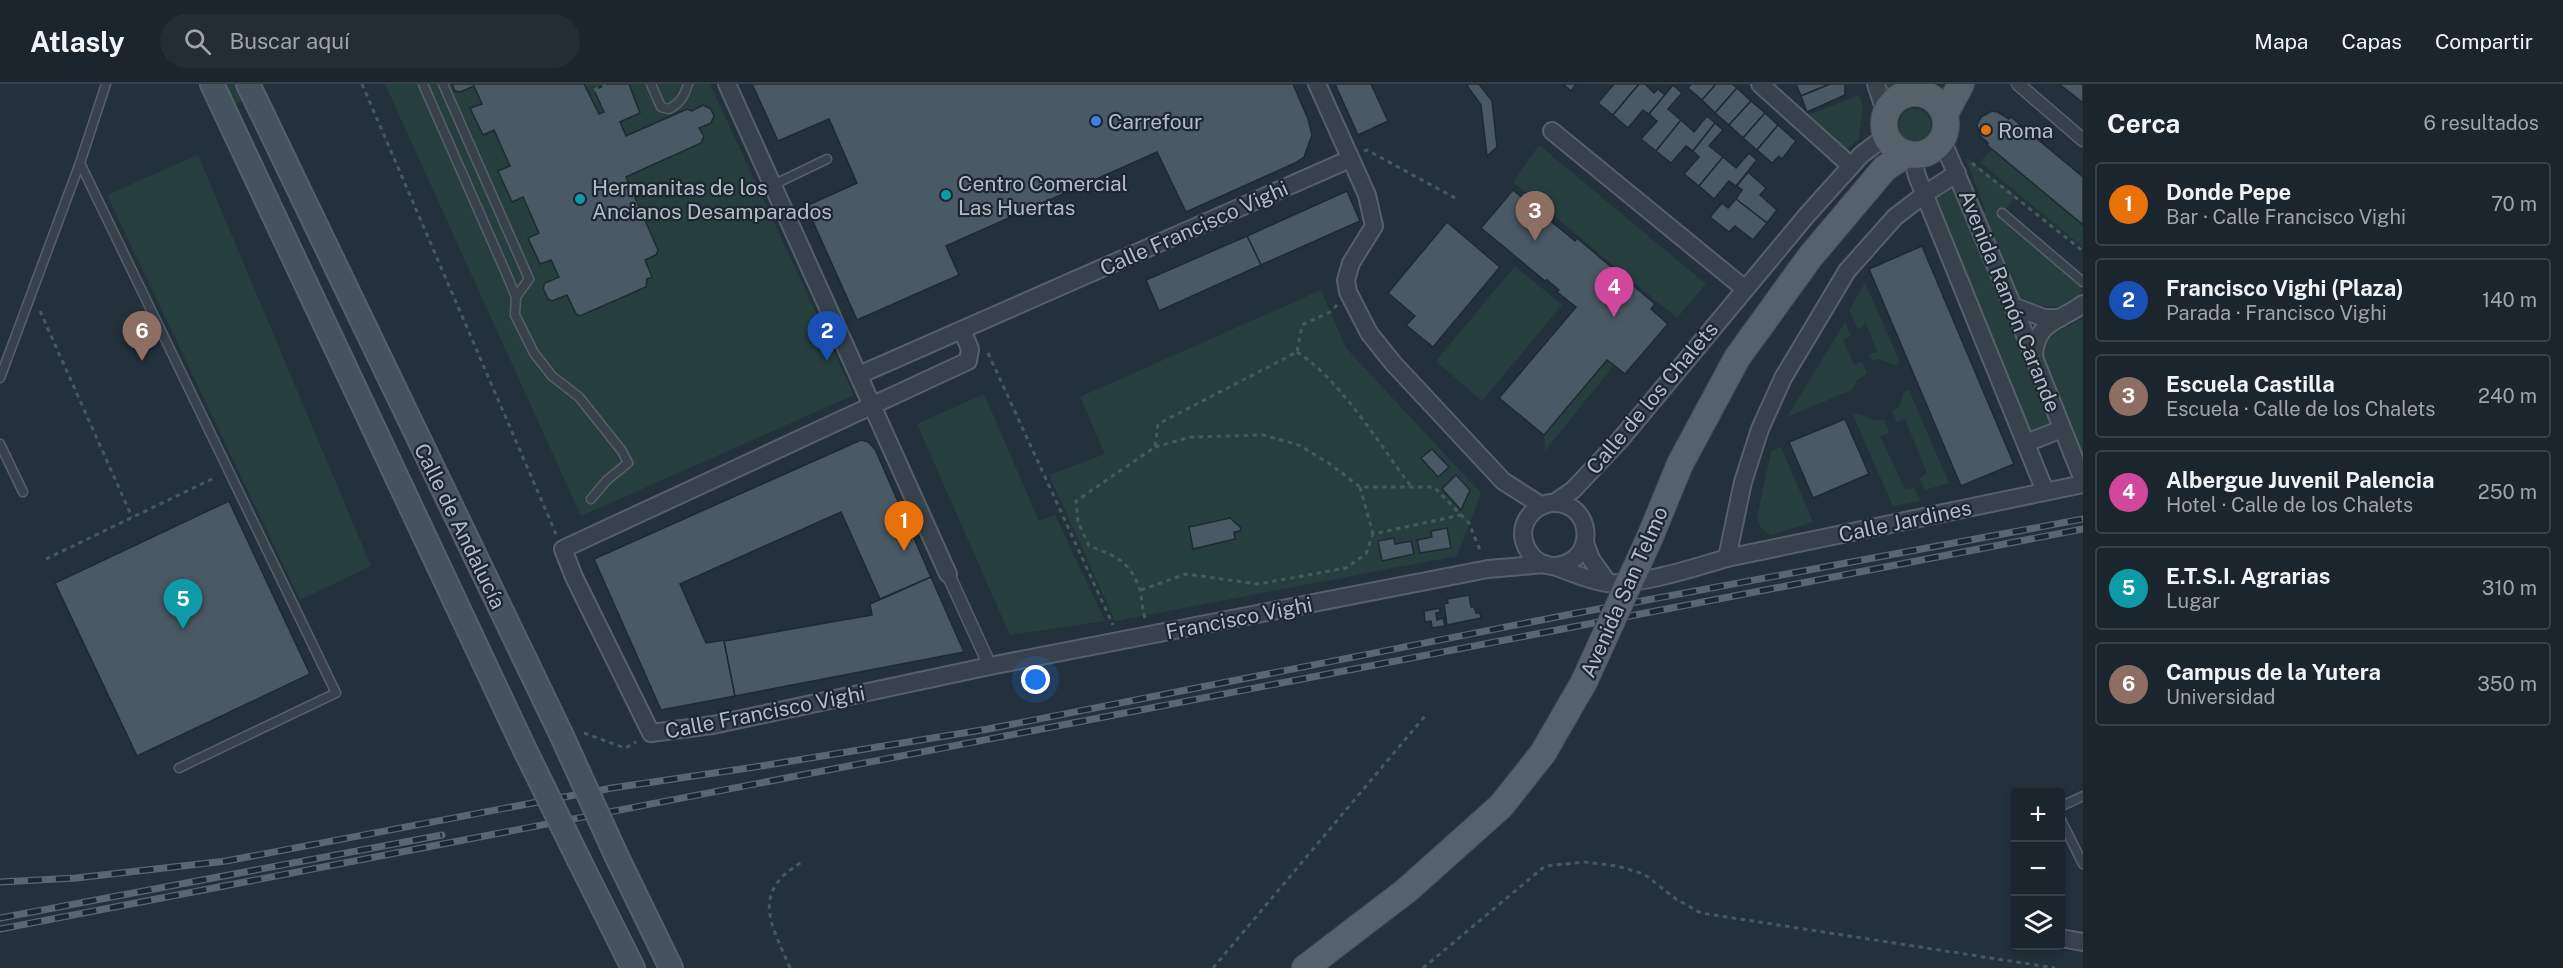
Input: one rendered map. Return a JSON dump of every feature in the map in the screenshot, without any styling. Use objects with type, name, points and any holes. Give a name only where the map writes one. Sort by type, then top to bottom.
[{"type":"main road","name":"Calle de Andalucía","points":[[212,84],[525,750],[633,968]]},
{"type":"main road","name":"Calle de Andalucía","points":[[248,84],[671,968]]},
{"type":"main road","points":[[1928,94],[1946,131],[1942,140],[1928,153],[1894,145],[1895,100],[1928,94],[1961,84]]},
{"type":"main road","name":"Avenida San Telmo","points":[[1305,968],[1407,890],[1501,806],[1543,753],[1584,682],[1650,537],[1680,464],[1737,358],[1894,145]]},
{"type":"street","points":[[728,84],[990,666]]},
{"type":"street","points":[[1317,84],[1366,195],[1374,226],[1351,263],[1346,280],[1348,292],[1369,333],[1393,363],[1503,481],[1517,506],[1528,552],[1550,565],[1580,577],[1608,583]]},
{"type":"street","points":[[1760,84],[1851,166]]},
{"type":"street","points":[[1876,84],[1894,145]]},
{"type":"street","points":[[2022,85],[2083,140]]},
{"type":"street","points":[[1552,131],[1745,289]]},
{"type":"street","name":"Avenida Ramón Carande","points":[[1942,140],[2013,306],[2083,482]]},
{"type":"street","name":"Calle de los Chalets","points":[[1548,504],[1573,490],[1620,440],[1745,289],[1861,155],[1894,145]]},
{"type":"street","name":"Avenida Ramón Carande","points":[[1894,145],[1917,176],[1925,194],[2045,491]]},
{"type":"street","name":"Calle Francisco Vighi","points":[[859,375],[1350,159]]},
{"type":"street","points":[[1727,558],[1743,482],[1760,429],[1783,378],[1847,271],[1896,217],[1957,173]]},
{"type":"street","points":[[2034,357],[2035,340],[2044,327],[2083,304]]},
{"type":"street","points":[[2013,306],[2027,314],[2044,318],[2061,318]]},
{"type":"street","points":[[565,555],[563,549],[587,536],[968,362],[970,349],[968,327]]},
{"type":"street","name":"Avenida Ramón Carande","points":[[2026,443],[2062,429]]},
{"type":"street","points":[[1503,481],[1548,504],[1574,509],[1581,517],[1586,530],[1585,543],[1591,559],[1608,583]]},
{"type":"street","name":"Calle Jardines","points":[[1608,583],[1673,573],[1727,558],[2083,482]]},
{"type":"street","points":[[1523,532],[1533,511],[1548,504]]},
{"type":"street","name":"Francisco Vighi","points":[[1488,569],[1515,553],[1523,532]]},
{"type":"street","points":[[1550,565],[1574,559],[1585,543]]},
{"type":"street","name":"Calle Francisco Vighi","points":[[565,555],[651,733],[713,725],[990,666]]},
{"type":"street","name":"Francisco Vighi","points":[[990,666],[1488,569],[1550,565]]},
{"type":"street","points":[[2065,939],[2083,942]]},
{"type":"lane","points":[[0,378],[80,163],[106,84]]},
{"type":"lane","points":[[423,84],[516,297],[515,315],[534,353],[552,376],[579,397],[622,451],[628,463],[607,480],[591,499]]},
{"type":"lane","points":[[443,84],[529,279],[516,297]]},
{"type":"lane","points":[[651,84],[662,107],[669,109],[679,104],[688,84]]},
{"type":"lane","points":[[773,185],[827,159]]},
{"type":"lane","points":[[80,163],[336,693],[179,768]]},
{"type":"lane","points":[[2002,213],[2083,282]]},
{"type":"lane","points":[[0,444],[23,492]]},
{"type":"lane","points":[[2065,805],[2083,796]]},
{"type":"lane","points":[[2065,826],[2083,864]]},
{"type":"path","points":[[362,84],[565,555]]},
{"type":"path","points":[[594,90],[608,84]]},
{"type":"path","points":[[1350,159],[1366,150],[1455,198]]},
{"type":"path","points":[[1965,157],[2083,251]]},
{"type":"path","points":[[1298,352],[1302,326],[1330,312],[1348,292]]},
{"type":"path","points":[[32,294],[132,517]]},
{"type":"path","points":[[968,327],[1120,640]]},
{"type":"path","points":[[1155,447],[1158,424],[1298,352]]},
{"type":"path","points":[[1298,352],[1314,363],[1411,486]]},
{"type":"path","points":[[1140,591],[1186,574],[1258,584],[1346,568],[1366,554],[1373,534],[1360,487],[1330,464],[1299,445],[1263,435],[1191,437],[1155,447],[1076,501],[1078,522],[1089,546],[1117,556],[1129,566],[1140,591],[1144,615],[1154,634]]},
{"type":"path","points":[[46,559],[229,471]]},
{"type":"path","points":[[1360,487],[1434,487],[1469,523],[1488,569]]},
{"type":"path","points":[[1373,534],[1461,515]]},
{"type":"path","points":[[1213,968],[1425,716]]},
{"type":"path","points":[[561,734],[578,732],[625,748],[651,733]]},
{"type":"path","points":[[790,968],[770,922],[768,908],[772,889],[785,872],[802,861]]},
{"type":"path","points":[[1423,968],[1545,866],[1585,862],[1617,866],[1644,874],[1676,899],[1701,913],[2055,968]]},
{"type":"green space","points":[[211,84],[248,84],[252,95],[225,110]]},
{"type":"green space","points":[[385,84],[452,84],[455,91],[460,92],[474,86],[482,104],[471,109],[483,135],[494,130],[539,233],[528,238],[540,264],[551,260],[559,277],[545,283],[543,288],[548,299],[567,295],[576,314],[580,316],[646,287],[647,279],[652,277],[645,260],[626,177],[703,136],[699,128],[711,123],[714,116],[711,109],[703,105],[692,111],[687,109],[626,136],[620,122],[640,113],[629,84],[710,84],[854,395],[581,516]]},
{"type":"green space","points":[[584,84],[608,84],[594,90],[604,112],[598,113]]},
{"type":"green space","points":[[1876,84],[1907,84],[1910,93],[1895,100],[1886,114]]},
{"type":"green space","points":[[1859,95],[1863,106],[1859,138],[1847,150],[1809,115]]},
{"type":"green space","points":[[1915,109],[1926,114],[1931,125],[1926,136],[1915,141],[1904,136],[1899,125],[1904,114]]},
{"type":"green space","points":[[1539,145],[1706,284],[1677,318],[1513,182]]},
{"type":"green space","points":[[1992,149],[2083,226],[2083,247],[1980,162]]},
{"type":"green space","points":[[198,155],[371,566],[300,600],[107,195]]},
{"type":"green space","points":[[1965,157],[2016,196],[2002,213],[2083,282],[2081,293],[2075,301],[2056,307],[2044,306],[2033,303],[2015,292],[1982,213],[1986,211]]},
{"type":"green space","points":[[1957,173],[2062,429],[2026,443],[1925,194]]},
{"type":"green space","points":[[1515,266],[1562,305],[1482,401],[1436,361]]},
{"type":"green space","points":[[1865,283],[1900,362],[1894,365],[1880,359],[1872,360],[1869,355],[1877,351],[1866,324],[1858,329],[1849,310]]},
{"type":"green space","points":[[1321,290],[1346,348],[1481,493],[1457,556],[1115,621],[1049,475],[1105,454],[1080,397]]},
{"type":"green space","points":[[2083,319],[2083,454],[2042,353],[2044,346],[2052,336]]},
{"type":"green space","points":[[1845,322],[1851,336],[1843,340],[1854,365],[1862,362],[1867,374],[1856,381],[1852,390],[1787,417]]},
{"type":"green space","points":[[1607,360],[1614,365],[1545,451],[1544,435]]},
{"type":"green space","points":[[1909,390],[1949,483],[1925,490],[1919,478],[1927,473],[1905,419],[1897,422],[1892,411],[1899,407],[1904,392]]},
{"type":"green space","points":[[984,394],[1039,521],[1055,515],[1105,621],[1010,635],[917,424]]},
{"type":"green space","points":[[1859,414],[1874,420],[1884,420],[1890,433],[1880,436],[1905,489],[1914,488],[1921,501],[1893,506],[1853,415]]},
{"type":"green space","points":[[1781,447],[1813,522],[1772,535],[1762,528],[1757,517],[1771,452]]},
{"type":"building","name":"Hermanitas de los Ancianos Desamparados","points":[[452,84],[584,84],[599,114],[604,112],[594,90],[608,84],[629,84],[640,113],[620,122],[626,136],[687,109],[692,111],[703,105],[711,109],[714,116],[711,123],[699,128],[704,136],[701,143],[626,177],[658,250],[656,255],[645,260],[652,277],[647,279],[646,287],[580,316],[576,314],[567,295],[552,301],[548,299],[543,288],[545,283],[559,277],[551,260],[540,264],[528,238],[539,233],[523,197],[512,202],[498,171],[510,166],[494,130],[483,135],[470,108],[482,104],[474,86],[460,92],[455,91]]},
{"type":"building","name":"Centro Comercial Las Huertas","points":[[752,84],[1293,84],[1308,119],[1312,135],[1304,157],[1295,163],[1186,212],[1157,152],[946,246],[959,275],[857,320],[806,206],[857,183],[829,119],[778,141]]},
{"type":"building","points":[[1335,84],[1371,84],[1388,121],[1358,135]]},
{"type":"building","points":[[1466,84],[1479,84],[1492,101],[1497,147],[1487,156],[1481,105]]},
{"type":"building","points":[[1563,84],[1576,84],[1571,91]]},
{"type":"building","points":[[1614,84],[1639,84],[1613,115],[1598,103]]},
{"type":"building","points":[[1639,84],[1645,84],[1654,93],[1658,89],[1665,95],[1649,114],[1643,110],[1628,128],[1613,115]]},
{"type":"building","points":[[1691,84],[1716,84],[1702,100],[1688,88]]},
{"type":"building","points":[[1716,84],[1732,84],[1737,88],[1715,113],[1702,100]]},
{"type":"building","points":[[1796,84],[1830,84],[1801,96]]},
{"type":"building","points":[[1830,84],[1845,84],[1845,95],[1807,112],[1801,96]]},
{"type":"building","points":[[2059,84],[2083,84],[2083,103]]},
{"type":"building","points":[[1673,85],[1682,93],[1668,109],[1681,120],[1656,151],[1641,139],[1657,121],[1649,114]]},
{"type":"building","points":[[1737,88],[1751,101],[1729,125],[1715,113]]},
{"type":"building","points":[[1751,101],[1765,113],[1743,138],[1729,125]]},
{"type":"building","points":[[1992,111],[2009,119],[2011,117],[2083,177],[2083,225],[1987,145],[1988,143],[1980,136],[1977,125],[1981,117]]},
{"type":"building","points":[[1765,113],[1778,125],[1757,150],[1743,138]]},
{"type":"building","points":[[1707,116],[1715,123],[1693,151],[1686,146],[1671,163],[1656,151],[1681,120],[1694,132]]},
{"type":"building","points":[[1715,123],[1723,130],[1709,146],[1723,157],[1699,186],[1684,174],[1699,157],[1693,151]]},
{"type":"building","points":[[1778,125],[1796,141],[1782,159],[1779,156],[1772,163],[1757,150]]},
{"type":"building","points":[[1749,153],[1757,160],[1736,186],[1729,181],[1714,199],[1699,186],[1723,157],[1736,168]]},
{"type":"building","points":[[1748,172],[1766,188],[1760,195],[1777,210],[1767,223],[1736,199],[1742,190],[1737,186]]},
{"type":"building","points":[[1513,190],[1575,241],[1577,238],[1655,304],[1651,309],[1668,324],[1625,374],[1607,360],[1544,435],[1499,398],[1576,307],[1557,292],[1559,290],[1547,280],[1545,281],[1481,228]]},
{"type":"building","points":[[1347,191],[1360,221],[1261,265],[1247,236]]},
{"type":"building","points":[[1736,199],[1767,223],[1753,240],[1735,226],[1729,232],[1710,217],[1722,203],[1728,208]]},
{"type":"building","points":[[1447,222],[1500,267],[1433,347],[1406,325],[1415,316],[1388,293]]},
{"type":"building","points":[[1247,236],[1261,265],[1159,311],[1146,280]]},
{"type":"building","points":[[1922,246],[2014,464],[1961,486],[1869,269]]},
{"type":"building","points":[[1845,419],[1869,474],[1813,498],[1789,442]]},
{"type":"building","points":[[861,440],[868,442],[875,449],[931,577],[880,599],[841,512],[680,584],[706,643],[724,640],[735,696],[661,710],[594,559]]},
{"type":"building","points":[[1432,449],[1449,467],[1438,477],[1421,458]]},
{"type":"building","points":[[1456,475],[1470,490],[1461,510],[1442,489]]},
{"type":"building","points":[[229,501],[310,674],[137,756],[55,583]]},
{"type":"building","points":[[1230,518],[1241,528],[1240,531],[1234,532],[1235,539],[1193,549],[1189,527]]},
{"type":"building","points":[[1447,528],[1451,548],[1420,553],[1417,540],[1432,537],[1431,531]]},
{"type":"building","points":[[1394,538],[1395,544],[1411,541],[1414,554],[1382,561],[1378,541]]},
{"type":"building","points":[[931,577],[964,652],[735,696],[724,641],[872,615],[870,604]]},
{"type":"building","points":[[1469,595],[1471,607],[1474,607],[1476,613],[1480,613],[1481,618],[1447,625],[1444,604],[1448,603],[1447,599]]},
{"type":"building","points":[[1440,608],[1440,612],[1436,613],[1437,620],[1443,618],[1445,626],[1432,628],[1431,621],[1425,622],[1424,611]]},
{"type":"railway","points":[[0,882],[76,878],[226,861],[612,788],[988,729],[1577,613],[2083,519]]},
{"type":"railway","points":[[0,929],[2083,529]]},
{"type":"railway","points":[[0,918],[442,835]]},
{"type":"place","name":"Carrefour","points":[[1096,121]]},
{"type":"place","name":"Roma","points":[[1986,130]]},
{"type":"place","name":"Centro Comercial Las Huertas","points":[[946,195]]},
{"type":"place","name":"Hermanitas de los Ancianos Desamparados","points":[[580,199]]},
{"type":"place","name":"Escuela Castilla","points":[[1535,241]]},
{"type":"place","name":"Albergue Juvenil Palencia","points":[[1614,317]]},
{"type":"place","name":"Campus de la Yutera","points":[[142,361]]},
{"type":"place","name":"Francisco Vighi (Plaza)","points":[[827,361]]},
{"type":"place","name":"Donde Pepe","points":[[904,551]]},
{"type":"place","name":"E.T.S.I. Agrarias","points":[[183,629]]}]
